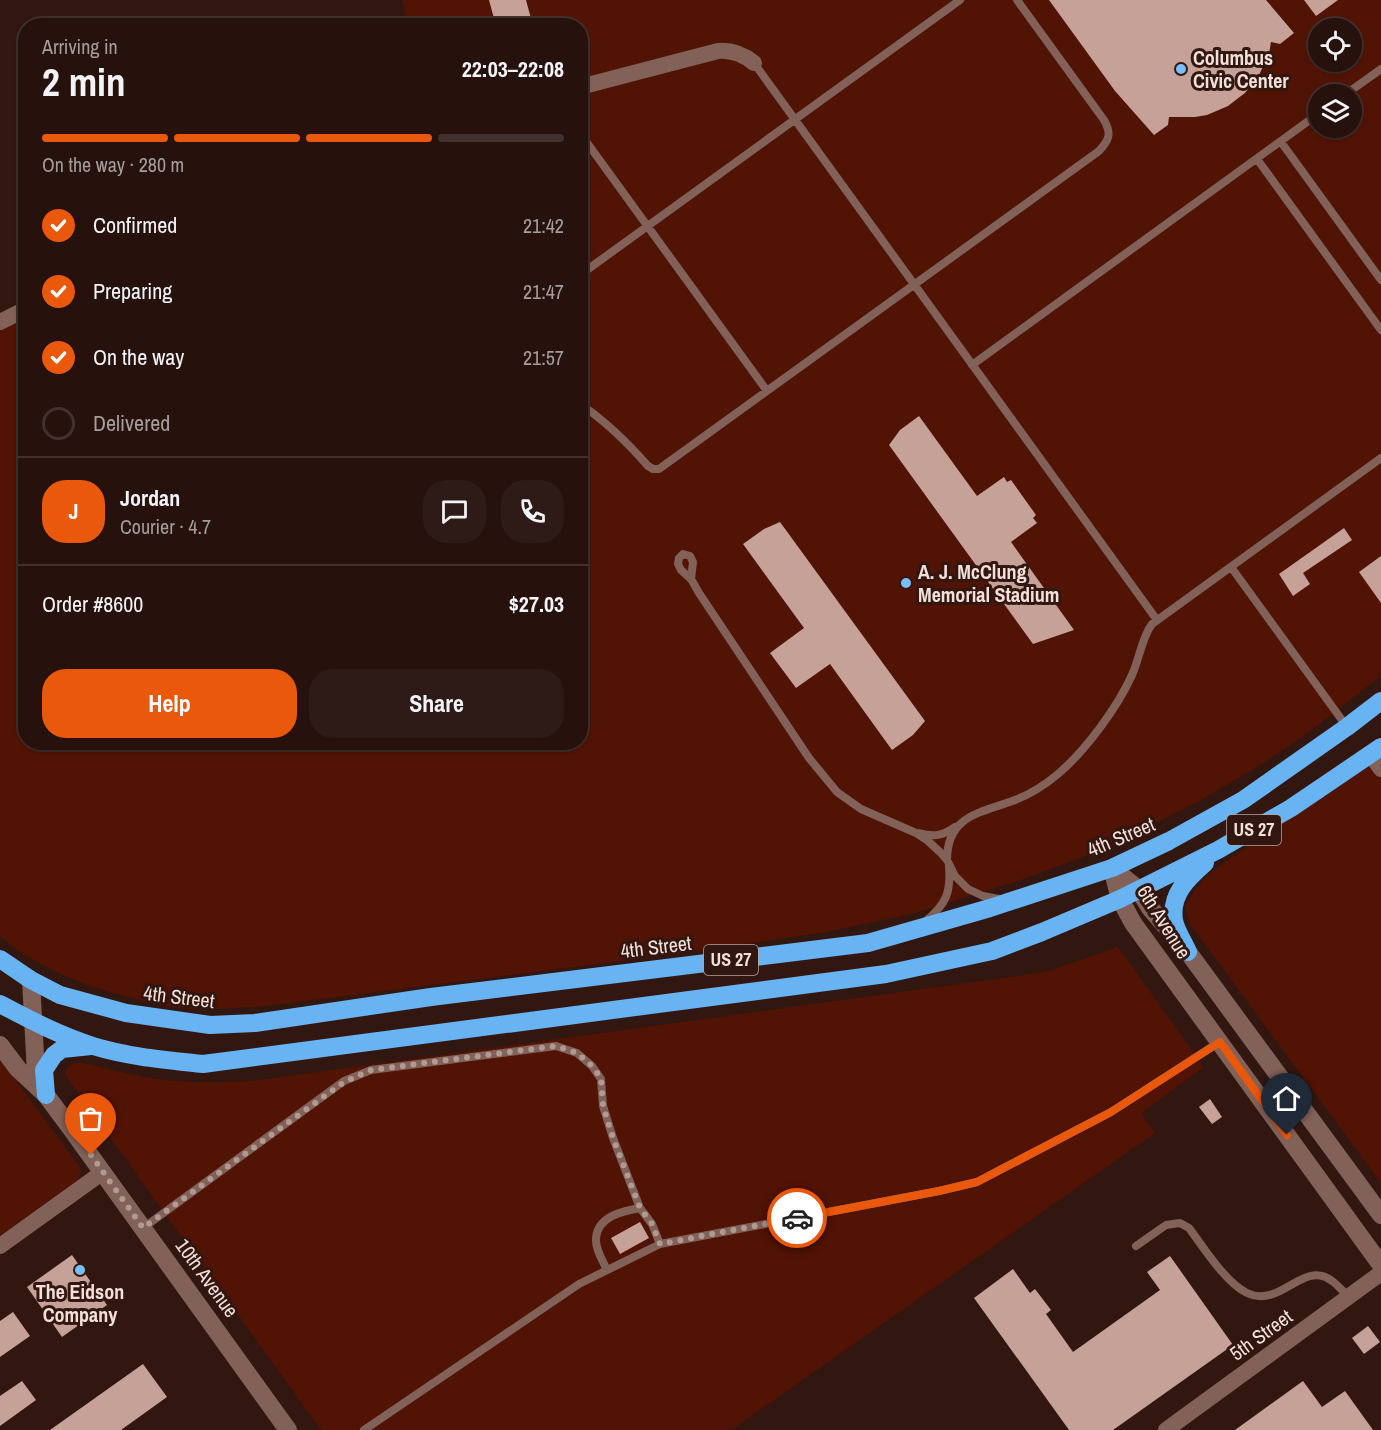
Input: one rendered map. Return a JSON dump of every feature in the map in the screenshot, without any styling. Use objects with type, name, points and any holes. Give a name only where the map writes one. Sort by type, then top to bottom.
[{"type":"highway","name":"4th Street","points":[[0,959],[31,980],[60,995],[126,1013],[210,1025],[255,1023],[431,998],[868,943],[1012,901],[1112,868],[1169,841],[1243,800],[1347,728],[1381,701]]},
{"type":"highway","name":"US 27","points":[[0,1004],[33,1021],[93,1046],[138,1057],[204,1064],[875,976],[992,951],[1119,899],[1218,850],[1378,757]]},
{"type":"highway","points":[[1188,952],[1174,921],[1175,901],[1184,882],[1218,850]]},
{"type":"highway","points":[[46,1095],[44,1070],[54,1056],[62,1049],[93,1046]]},
{"type":"main road","name":"6th Avenue","points":[[1112,868],[1138,889],[1150,908],[1188,952],[1381,1215]]},
{"type":"main road","name":"6th Avenue","points":[[1112,868],[1119,899],[1133,923],[1381,1265]]},
{"type":"main road","name":"10th Avenue","points":[[31,980],[36,1074],[46,1095]]},
{"type":"main road","name":"10th Avenue","points":[[0,1045],[18,1069],[46,1095],[288,1430]]},
{"type":"street","points":[[588,85],[718,51],[738,53],[754,63]]},
{"type":"street","points":[[0,322],[18,313]]},
{"type":"street","points":[[0,1246],[103,1172]]},
{"type":"street","name":"5th Street","points":[[1166,1430],[1381,1273]]},
{"type":"lane","points":[[588,269],[960,0]]},
{"type":"lane","points":[[588,409],[621,435],[648,466],[661,468],[1099,151],[1106,144],[1109,136],[1104,120],[1017,0]]},
{"type":"lane","points":[[754,63],[1157,620]]},
{"type":"lane","points":[[1360,84],[1381,69]]},
{"type":"lane","points":[[972,365],[1308,122]]},
{"type":"lane","points":[[1281,142],[1381,280]]},
{"type":"lane","points":[[588,144],[767,391]]},
{"type":"lane","points":[[1257,159],[1381,330]]},
{"type":"lane","points":[[916,833],[933,836],[946,833],[971,816],[1019,798],[1048,782],[1073,760],[1123,693],[1133,674],[1147,631],[1152,624],[1381,458]]},
{"type":"lane","points":[[1231,567],[1347,728]]},
{"type":"lane","points":[[691,579],[809,758],[830,785],[841,796],[861,809],[916,833],[935,846],[961,882],[974,892],[1012,901]]},
{"type":"lane","points":[[915,929],[934,914],[945,901],[950,885],[948,844],[958,825]]},
{"type":"lane","points":[[364,1430],[579,1284],[660,1244],[977,1182],[1111,1112],[1220,1042]]},
{"type":"lane","points":[[143,1228],[344,1082],[371,1070],[556,1046],[577,1053],[592,1066],[601,1078],[603,1106],[626,1173],[640,1208],[652,1224],[660,1244]]},
{"type":"lane","points":[[607,1270],[598,1251],[596,1237],[602,1222],[620,1211],[640,1208]]},
{"type":"lane","points":[[1136,1246],[1166,1225],[1180,1223],[1189,1228],[1233,1284],[1247,1293],[1255,1296],[1268,1296],[1308,1275],[1322,1275],[1331,1280],[1349,1297]]},
{"type":"shaded area","points":[[402,0],[1381,0],[1381,676],[1301,738],[1199,801],[1088,855],[1015,882],[912,914],[826,932],[684,953],[258,1007],[211,1009],[165,1006],[97,988],[46,967],[0,936],[0,322],[18,313],[18,750],[588,750],[588,18],[406,18]]},
{"type":"shaded area","points":[[1381,755],[1381,1183],[1190,924],[1185,907],[1195,890],[1212,871]]},
{"type":"shaded area","points":[[1118,947],[1204,1067],[1141,1113],[1155,1133],[731,1430],[321,1430],[65,1075],[68,1066],[73,1063],[83,1063],[166,1080],[252,1081],[1011,977],[1049,971]]},
{"type":"shaded area","points":[[0,1059],[81,1171],[77,1181],[0,1236]]},
{"type":"building","points":[[489,0],[526,0],[531,18],[494,18]]},
{"type":"building","name":"Columbus Civic Center","points":[[1049,0],[1266,0],[1294,33],[1280,44],[1271,42],[1269,54],[1259,75],[1245,93],[1228,106],[1207,115],[1169,117],[1168,125],[1154,135],[1115,91]]},
{"type":"building","points":[[1304,0],[1338,0],[1316,16]]},
{"type":"building","points":[[919,416],[977,496],[1004,477],[1007,482],[1011,480],[1036,515],[1033,518],[1037,523],[1011,542],[1074,630],[1033,644],[889,445],[900,430]]},
{"type":"building","points":[[780,522],[925,721],[913,735],[892,750],[830,664],[796,688],[770,653],[804,628],[743,544],[764,529]]},
{"type":"building","points":[[1344,528],[1352,540],[1303,573],[1310,584],[1293,596],[1279,574]]},
{"type":"building","points":[[1381,556],[1381,603],[1359,572]]},
{"type":"building","points":[[1210,1099],[1222,1117],[1212,1124],[1199,1107]]},
{"type":"building","points":[[640,1222],[649,1238],[620,1254],[611,1238]]},
{"type":"building","points":[[72,1255],[107,1305],[62,1337],[27,1287]]},
{"type":"building","points":[[1170,1256],[1233,1345],[1113,1430],[1069,1430],[974,1298],[1013,1269],[1030,1293],[1035,1289],[1051,1310],[1046,1314],[1073,1352],[1160,1290],[1147,1272]]},
{"type":"building","points":[[13,1312],[30,1336],[0,1357],[0,1321]]},
{"type":"building","points":[[1368,1326],[1380,1342],[1364,1354],[1352,1338]]},
{"type":"building","points":[[143,1364],[167,1397],[121,1430],[50,1430]]},
{"type":"building","points":[[22,1381],[36,1400],[0,1426],[0,1396]]},
{"type":"building","points":[[1303,1381],[1322,1407],[1345,1391],[1373,1430],[1235,1430]]},
{"type":"way so far","points":[[91,1155],[143,1228],[344,1082],[371,1070],[556,1046],[577,1053],[592,1066],[601,1078],[603,1106],[613,1138],[640,1208],[652,1224],[660,1244],[797,1218]]},
{"type":"place","name":"Columbus Civic Center","points":[[1181,69]]},
{"type":"place","name":"A. J. McClung Memorial Stadium","points":[[906,583]]},
{"type":"place","name":"The Eidson Company","points":[[80,1270]]},
{"type":"route","points":[[797,1218],[977,1182],[1111,1112],[1220,1042],[1287,1135]]}]
